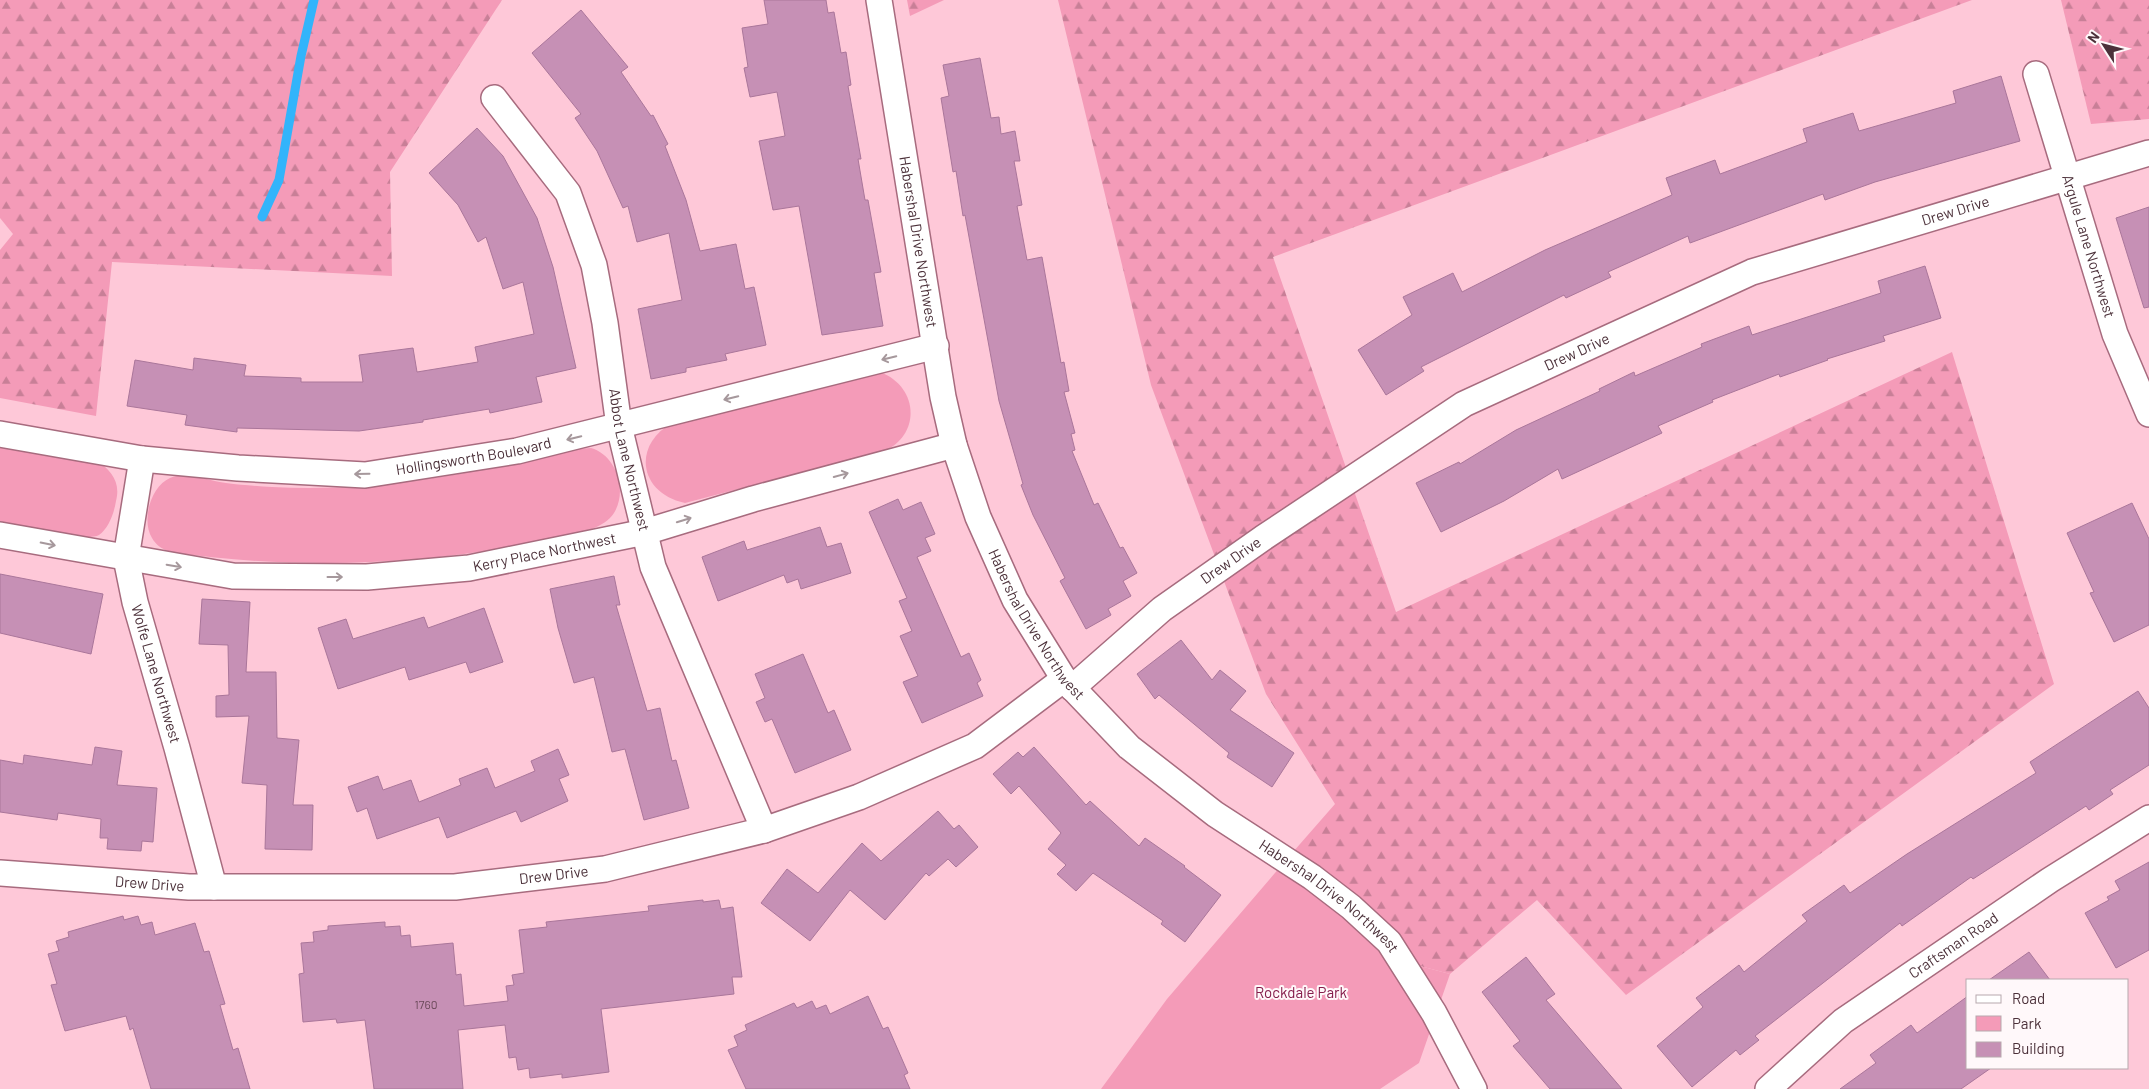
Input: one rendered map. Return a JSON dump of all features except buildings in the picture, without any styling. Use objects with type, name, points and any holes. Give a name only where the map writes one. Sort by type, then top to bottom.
[{"type":"street","name":"Habershal Drive Northwest","points":[[879,0],[954,445],[978,517],[1016,600],[1068,683],[1129,747],[1216,814],[1312,877],[1351,907],[1389,942],[1434,1013],[1474,1089]]},
{"type":"street","name":"Argule Lane Northwest","points":[[2036,74],[2066,178],[2115,334],[2149,414]]},
{"type":"street","name":"Abbot Lane Northwest","points":[[494,98],[568,192],[594,265],[605,324],[619,426],[652,567],[764,830]]},
{"type":"street","name":"Drew Drive","points":[[0,873],[214,887],[455,887],[605,869],[764,830],[859,797],[975,746],[1068,683],[1162,609],[1263,538],[1464,404],[1752,272],[2149,153]]},
{"type":"street","name":"Hollingsworth Boulevard","points":[[0,434],[142,459],[238,468],[365,475],[517,451],[936,346]]},
{"type":"street","name":"Kerry Place Northwest","points":[[0,535],[233,576],[367,577],[469,568],[645,532],[753,499],[954,445]]},
{"type":"street","name":"Wolfe Lane Northwest","points":[[142,459],[126,558],[135,602],[178,748],[214,887]]},
{"type":"street","name":"Craftsman Road","points":[[1768,1089],[1843,1021],[2050,880],[2149,818]]},
{"type":"green space","points":[[0,0],[502,0],[390,172],[392,276],[112,262],[96,416],[0,398],[0,250],[13,234],[0,218]]},
{"type":"green space","points":[[907,0],[944,0],[910,16]]},
{"type":"green space","points":[[1058,0],[1972,0],[1273,257],[1396,612],[1952,352],[2054,684],[1626,995],[1537,900],[1450,974],[1405,962],[1293,852],[1335,804],[1266,694],[1151,385]]},
{"type":"green space","points":[[2061,0],[2149,0],[2149,119],[2091,124]]},
{"type":"green space","points":[[880,372],[893,379],[902,388],[908,399],[910,410],[909,422],[905,433],[896,443],[884,451],[685,503],[670,498],[658,490],[650,480],[646,468],[646,456],[650,444],[659,433],[672,423]]},
{"type":"green space","points":[[0,443],[96,460],[101,464],[110,472],[117,488],[114,510],[103,532],[91,537],[66,536],[0,523]]},
{"type":"green space","points":[[591,448],[607,458],[617,474],[620,494],[618,504],[610,518],[592,529],[488,551],[382,562],[275,562],[222,558],[169,552],[155,543],[147,522],[150,504],[158,488],[163,482],[177,476],[191,476],[226,483],[272,487],[349,487],[387,484],[463,473],[576,449]]},
{"type":"green space","name":"Rockdale Park","points":[[1293,852],[1405,962],[1450,974],[1419,1063],[1380,1089],[1101,1089],[1167,999]]},
{"type":"waterway","points":[[262,217],[279,180],[301,56],[314,0]]}]
